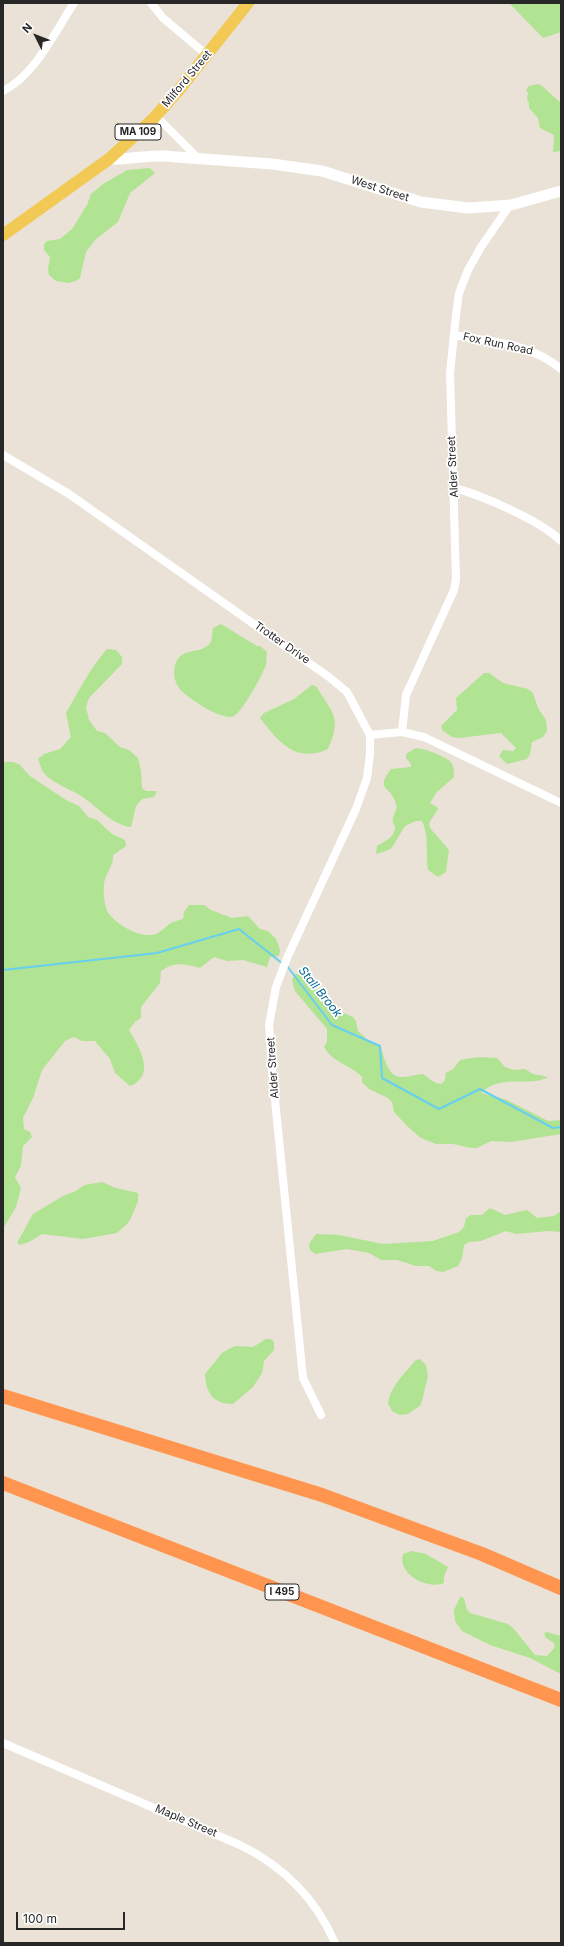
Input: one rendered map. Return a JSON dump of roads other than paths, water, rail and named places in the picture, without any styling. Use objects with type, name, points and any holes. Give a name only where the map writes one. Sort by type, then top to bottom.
[{"type":"highway","points":[[3,1396],[316,1493],[482,1554],[561,1588]]},
{"type":"highway","name":"I 495","points":[[3,1483],[561,1700]]},
{"type":"main road","name":"Milford Street","points":[[3,235],[109,159],[156,116],[248,3]]},
{"type":"street","points":[[3,91],[12,86],[26,74],[74,3]]},
{"type":"street","points":[[151,3],[162,18],[207,55]]},
{"type":"street","points":[[156,116],[198,158]]},
{"type":"street","name":"West Street","points":[[109,159],[123,160],[150,155],[272,164],[322,171],[421,202],[468,208],[510,205],[561,191]]},
{"type":"street","name":"Alder Street","points":[[402,732],[406,695],[454,590],[457,555],[450,373],[459,292],[468,270],[481,247],[510,205]]},
{"type":"street","name":"Fox Run Road","points":[[454,335],[531,350],[547,358],[561,368]]},
{"type":"street","name":"Trotter Drive","points":[[3,455],[69,494],[329,677],[346,692],[370,735]]},
{"type":"street","points":[[454,488],[473,493],[543,526],[561,541]]},
{"type":"street","points":[[370,735],[402,732],[424,737],[561,802]]},
{"type":"street","name":"Alder Street","points":[[321,1415],[302,1378],[269,1026],[276,987],[282,969],[356,809],[367,778],[370,754],[370,735]]},
{"type":"street","name":"Maple Street","points":[[3,1743],[240,1845],[261,1856],[288,1876],[306,1896],[324,1921],[335,1943]]},
{"type":"waterway","name":"Stall Brook","points":[[3,970],[157,953],[239,929],[283,964]]},
{"type":"waterway","name":"Stall Brook","points":[[287,966],[332,1025],[380,1046],[382,1078],[439,1109],[480,1089],[553,1128],[561,1127]]}]
